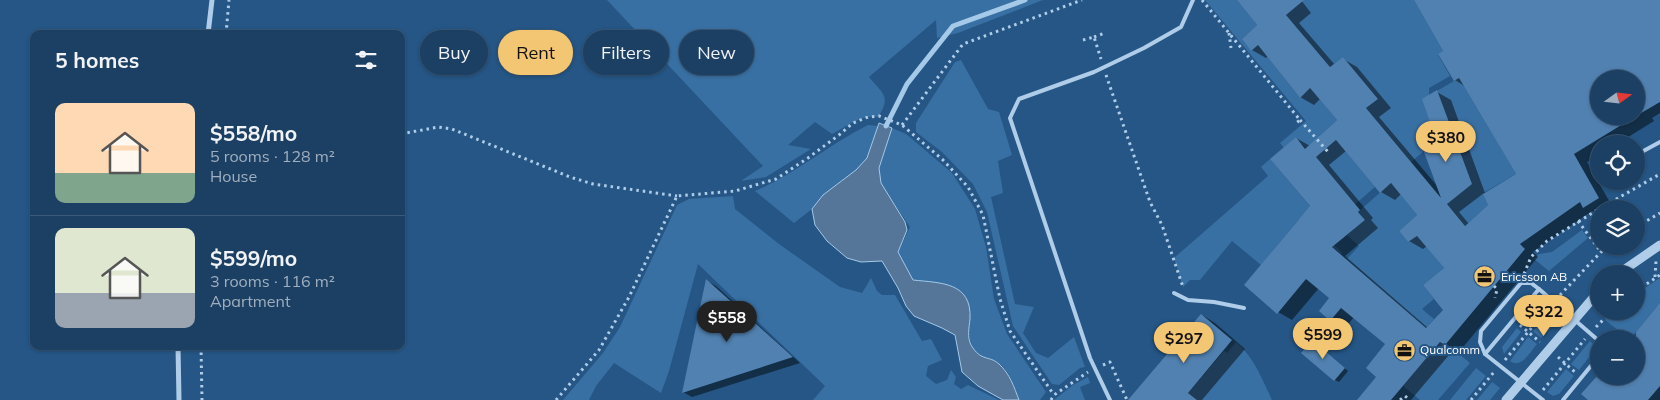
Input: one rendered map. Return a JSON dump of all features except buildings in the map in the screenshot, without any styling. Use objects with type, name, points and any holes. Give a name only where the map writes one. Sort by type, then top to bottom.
[{"type":"street","points":[[208,30],[212,0]]},
{"type":"street","points":[[1632,265],[1660,246]]},
{"type":"street","points":[[1506,400],[1590,301]]},
{"type":"street","points":[[178,350],[179,400]]},
{"type":"lane","points":[[1110,400],[1094,369],[1010,118],[1019,99],[1104,68],[1181,27],[1193,0]]},
{"type":"lane","points":[[1645,150],[1660,142]]},
{"type":"lane","points":[[1543,400],[1485,354],[1480,342],[1481,331],[1521,283],[1531,283],[1590,332]]},
{"type":"lane","points":[[1485,354],[1539,289]]},
{"type":"lane","points":[[1174,293],[1188,300],[1214,302],[1244,308]]},
{"type":"lane","points":[[1563,400],[1590,368]]},
{"type":"path","points":[[226,30],[229,0]]},
{"type":"path","points":[[902,125],[963,44],[1082,0]]},
{"type":"path","points":[[1202,0],[1329,153]]},
{"type":"path","points":[[1083,40],[1105,32]]},
{"type":"path","points":[[1229,33],[1231,48]]},
{"type":"path","points":[[1094,37],[1150,202],[1162,226],[1188,300]]},
{"type":"path","points":[[405,133],[438,127],[452,129],[570,177],[593,184],[677,196],[735,192],[776,179],[808,158],[853,123],[868,117],[879,116],[886,118],[902,125],[943,160],[968,187],[983,215],[1000,299],[1010,331],[1054,396]]},
{"type":"path","points":[[1295,124],[1300,120]]},
{"type":"path","points":[[1615,200],[1660,174]]},
{"type":"path","points":[[556,400],[599,350],[629,297],[677,196]]},
{"type":"path","points":[[1645,222],[1660,213]]},
{"type":"path","points":[[1521,283],[1531,257],[1547,241],[1590,214]]},
{"type":"path","points":[[1578,221],[1590,238]]},
{"type":"path","points":[[1471,400],[1554,301],[1597,255]]},
{"type":"path","points":[[1655,278],[1656,260]]},
{"type":"path","points":[[1645,285],[1660,275]]},
{"type":"path","points":[[1494,286],[1497,289],[1494,303],[1500,308]]},
{"type":"path","points":[[1514,320],[1582,378]]},
{"type":"path","points":[[1592,330],[1603,320]]},
{"type":"path","points":[[1538,396],[1590,332]]},
{"type":"path","points":[[201,350],[202,400]]},
{"type":"path","points":[[1050,400],[1094,369],[1110,362],[1127,400]]},
{"type":"path","points":[[1400,400],[1404,396],[1410,400]]},
{"type":"shaded area","points":[[607,0],[1043,0],[958,33],[937,38],[936,20],[869,77],[884,95],[885,99],[878,117],[860,119],[832,134],[815,122],[788,145],[811,149],[766,177],[741,181],[763,166],[669,66],[669,30],[635,30]]},
{"type":"shaded area","points":[[1205,0],[1237,0],[1257,25],[1242,39],[1251,51],[1258,45],[1299,97],[1310,88],[1337,120],[1319,136],[1328,147],[1336,140],[1375,187],[1353,206],[1296,137],[1284,148],[1280,143],[1306,121]]},
{"type":"shaded area","points":[[1295,0],[1414,0],[1443,51],[1438,55],[1450,76],[1429,88],[1430,122],[1417,133],[1424,151],[1411,162],[1366,108],[1378,99],[1343,57],[1330,67],[1286,15]]},
{"type":"shaded area","points":[[961,60],[988,109],[999,112],[1012,155],[998,161],[1003,193],[991,197],[1015,304],[1034,307],[1023,333],[1036,353],[1048,358],[1074,337],[1085,367],[1080,368],[1059,385],[1052,384],[1013,326],[987,212],[973,184],[942,152],[916,132],[916,123],[955,62]]},
{"type":"shaded area","points":[[1459,78],[1516,174],[1483,193],[1488,205],[1465,226],[1447,204],[1437,91]]},
{"type":"shaded area","points":[[879,123],[892,128],[879,168],[881,183],[905,222],[907,230],[898,252],[913,280],[934,282],[953,287],[966,298],[969,307],[969,336],[971,345],[978,354],[995,361],[1003,368],[1019,400],[1003,400],[978,386],[962,372],[955,335],[914,316],[906,306],[882,261],[861,262],[847,258],[827,241],[815,225],[812,209],[823,195],[856,170],[867,158]]},
{"type":"shaded area","points":[[868,125],[878,126],[867,158],[856,170],[823,195],[812,209],[794,223],[755,191],[784,176]]},
{"type":"shaded area","points":[[892,128],[906,134],[952,173],[975,209],[986,247],[994,299],[1007,334],[1046,392],[1040,400],[1019,400],[1005,369],[997,362],[985,359],[974,350],[969,334],[970,318],[935,282],[913,280],[898,252],[910,227],[880,183],[879,168]]},
{"type":"shaded area","points":[[1270,159],[1329,229],[1324,235],[1342,253],[1299,219],[1261,265],[1232,241],[1200,280],[1190,280],[1183,287],[1174,258],[1268,176],[1261,167]]},
{"type":"shaded area","points":[[1391,183],[1417,215],[1399,231],[1408,242],[1417,236],[1444,268],[1423,285],[1434,299],[1422,309],[1434,319],[1426,328],[1347,259],[1359,246],[1347,235],[1365,220],[1358,212]]},
{"type":"shaded area","points":[[733,196],[735,209],[779,244],[840,287],[862,293],[871,278],[877,291],[882,295],[895,295],[922,341],[931,339],[942,360],[928,366],[926,376],[936,384],[947,380],[951,370],[956,377],[954,384],[961,389],[968,385],[999,400],[813,400],[825,386],[698,264],[669,371],[661,393],[614,363],[596,386],[589,400],[563,400],[603,353],[620,327],[677,205],[689,199]]},
{"type":"shaded area","points":[[1582,230],[1588,238],[1549,271],[1534,259],[1539,254],[1552,252]]},
{"type":"shaded area","points":[[1660,278],[1660,311],[1656,308],[1638,330],[1618,330],[1605,320],[1645,320],[1645,288]]},
{"type":"shaded area","points":[[1536,305],[1544,305],[1526,326],[1522,323]]},
{"type":"shaded area","points":[[1551,309],[1555,313],[1555,323],[1541,338],[1533,331]]},
{"type":"shaded area","points":[[1517,328],[1521,332],[1504,354],[1502,347]]},
{"type":"shaded area","points":[[1528,337],[1537,344],[1522,362],[1514,363],[1510,361]]},
{"type":"shaded area","points":[[1590,341],[1590,356],[1579,370],[1571,364]]},
{"type":"shaded area","points":[[1236,342],[1253,361],[1272,400],[1197,400],[1188,393],[1224,351],[1227,353]]},
{"type":"shaded area","points":[[1440,342],[1444,345],[1446,343],[1470,363],[1438,400],[1420,400],[1403,386]]},
{"type":"shaded area","points":[[1476,368],[1486,376],[1466,400],[1450,400]]},
{"type":"shaded area","points":[[1566,369],[1574,376],[1559,394],[1553,396],[1547,392]]},
{"type":"shaded area","points":[[1088,377],[1090,383],[1080,387],[1085,400],[1054,400],[1073,385]]},
{"type":"shaded area","points":[[1492,382],[1500,388],[1490,400],[1477,400]]},
{"type":"waterway","points":[[886,126],[907,84],[953,26],[1025,0]]},
{"type":"place","name":"Ericsson AB","points":[[1485,277]]},
{"type":"place","name":"Qualcomm","points":[[1404,350]]}]
